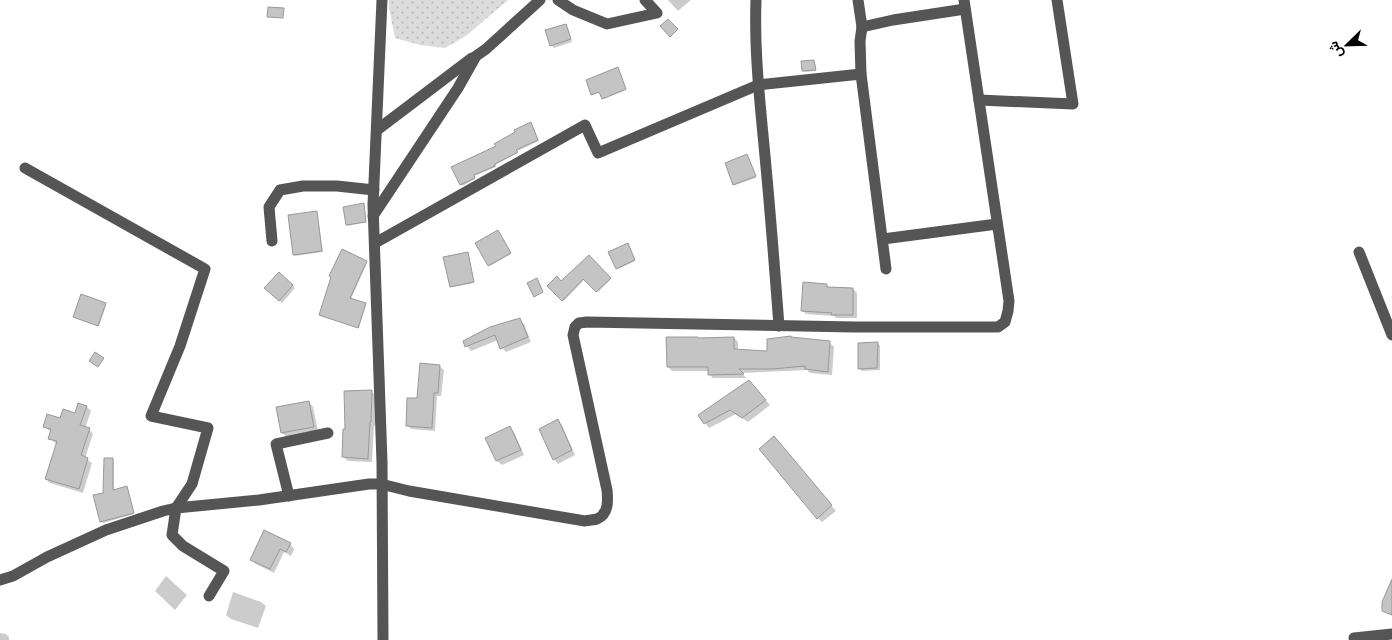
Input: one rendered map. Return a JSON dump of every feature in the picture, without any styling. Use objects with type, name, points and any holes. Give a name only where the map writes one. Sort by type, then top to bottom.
[{"type":"street","points":[[382,0],[374,190],[374,243],[382,462],[383,640]]},
{"type":"street","points":[[377,130],[486,49],[540,0]]},
{"type":"street","points":[[558,0],[573,10],[607,24],[657,13],[645,0]]},
{"type":"street","points":[[756,0],[758,85],[771,222],[778,326]]},
{"type":"street","points":[[858,0],[862,27],[860,41],[861,74],[886,269]]},
{"type":"street","points":[[979,100],[1072,104],[1057,0]]},
{"type":"street","points":[[0,580],[13,576],[47,557],[106,530],[163,511],[289,496],[369,484],[381,484],[409,491],[585,520],[598,519],[604,513],[608,503],[607,490],[573,336],[575,327],[579,323],[854,327],[998,326],[1005,322],[1009,301],[964,4],[862,27]]},
{"type":"street","points":[[374,216],[458,88],[476,56]]},
{"type":"street","points":[[374,243],[585,125],[598,153],[758,85],[861,74]]},
{"type":"street","points":[[25,168],[205,269],[180,346],[151,416],[208,428],[192,484],[176,508],[172,535],[183,546],[224,571],[209,596]]},
{"type":"street","points":[[272,241],[269,207],[280,190],[303,186],[337,186],[374,190]]},
{"type":"street","points":[[883,239],[997,224]]},
{"type":"street","points":[[1359,252],[1392,335]]},
{"type":"street","points":[[289,496],[276,444],[328,433]]},
{"type":"street","points":[[1354,638],[1392,634]]},
{"type":"shaded area","points":[[389,0],[508,0],[466,36],[445,48],[420,45],[395,38]]},
{"type":"building","points":[[268,7],[284,8],[283,18],[267,17]]},
{"type":"building","points":[[668,19],[678,29],[670,37],[660,26]]},
{"type":"building","points":[[566,24],[571,39],[550,46],[545,30]]},
{"type":"building","points":[[814,60],[816,70],[802,71],[801,61]]},
{"type":"building","points":[[618,67],[626,89],[602,99],[599,92],[591,95],[586,80]]},
{"type":"building","points":[[531,122],[538,140],[516,150],[518,152],[495,164],[495,166],[474,175],[475,178],[460,185],[451,167],[496,146],[494,144],[515,132],[514,130]]},
{"type":"building","points":[[747,154],[756,176],[733,185],[725,163]]},
{"type":"building","points":[[364,203],[366,222],[346,225],[343,207]]},
{"type":"building","points":[[317,211],[322,251],[293,255],[288,215]]},
{"type":"building","points":[[498,230],[511,253],[488,266],[475,243]]},
{"type":"building","points":[[628,243],[635,260],[616,269],[608,252]]},
{"type":"building","points":[[342,249],[367,261],[350,298],[366,303],[358,328],[319,315],[331,277],[329,276]]},
{"type":"building","points":[[468,252],[474,282],[450,287],[443,257]]},
{"type":"building","points":[[589,255],[611,278],[596,292],[583,279],[562,301],[547,286],[557,276],[561,281]]},
{"type":"building","points":[[279,272],[293,285],[279,301],[264,288]]},
{"type":"building","points":[[537,278],[543,292],[534,297],[527,283]]},
{"type":"building","points":[[803,282],[827,284],[827,287],[853,288],[853,315],[831,315],[832,313],[801,311]]},
{"type":"building","points":[[81,294],[106,303],[98,326],[73,317]]},
{"type":"building","points":[[520,318],[528,337],[500,349],[495,335],[465,347],[463,341],[490,327]]},
{"type":"building","points":[[791,336],[830,341],[828,372],[805,369],[805,366],[739,369],[744,374],[708,375],[708,367],[667,367],[666,337],[734,337],[734,349],[767,351],[767,339]]},
{"type":"building","points":[[878,342],[877,368],[858,369],[858,343]]},
{"type":"building","points":[[95,352],[104,358],[98,367],[89,361]]},
{"type":"building","points":[[420,363],[440,365],[438,393],[434,393],[432,428],[406,426],[407,398],[417,398]]},
{"type":"building","points":[[749,380],[766,400],[742,418],[730,410],[704,424],[698,415]]},
{"type":"building","points":[[372,390],[368,459],[342,457],[343,429],[345,429],[344,391]]},
{"type":"building","points":[[309,401],[314,427],[281,433],[276,407]]},
{"type":"building","points":[[78,403],[87,406],[80,425],[90,428],[81,455],[88,458],[79,489],[45,479],[57,441],[48,439],[51,429],[43,427],[47,414],[60,418],[63,409],[75,413]]},
{"type":"building","points":[[558,419],[572,450],[553,460],[539,429]]},
{"type":"building","points":[[510,426],[521,450],[496,461],[485,438]]},
{"type":"building","points":[[774,436],[832,505],[817,519],[759,449]]},
{"type":"building","points":[[104,458],[113,458],[113,490],[127,486],[134,513],[100,522],[93,495],[103,493]]},
{"type":"building","points":[[264,530],[291,543],[286,552],[280,549],[270,569],[250,560]]},
{"type":"building","points":[[1392,579],[1392,615],[1382,611],[1382,602]]}]
